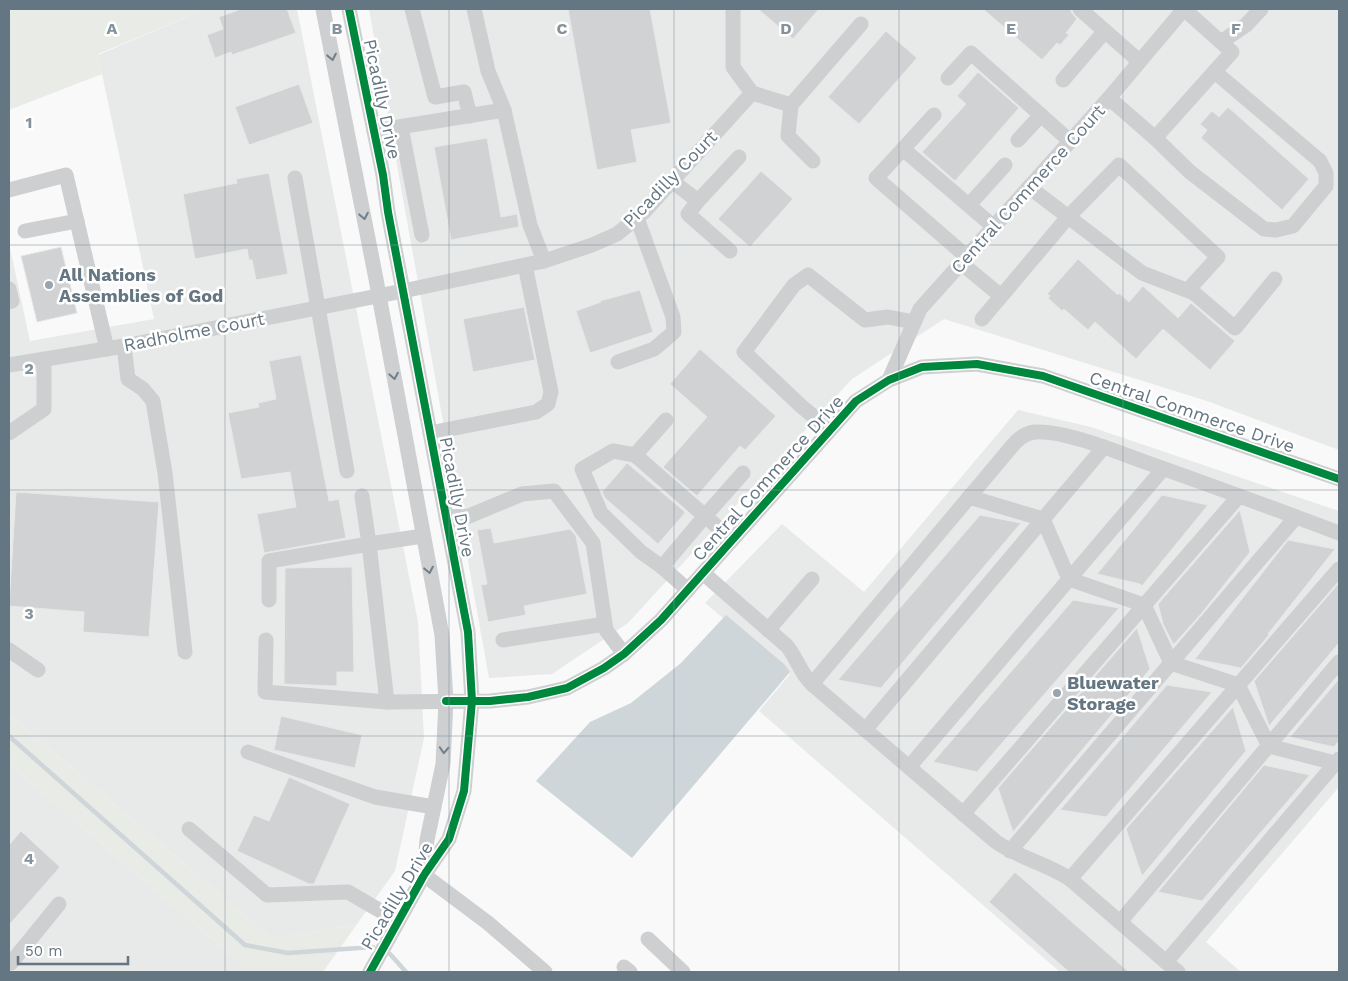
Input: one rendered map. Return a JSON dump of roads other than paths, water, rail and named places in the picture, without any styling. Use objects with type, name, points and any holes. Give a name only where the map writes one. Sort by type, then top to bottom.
[{"type":"street","name":"Picadilly Drive","points":[[323,9],[442,635],[446,701],[443,764],[427,840],[424,875]]},
{"type":"street","name":"Picadilly Drive","points":[[349,9],[374,131],[468,632],[472,701],[464,792],[449,838],[424,875],[370,972]]},
{"type":"street","points":[[412,9],[435,97],[464,92],[470,116]]},
{"type":"street","points":[[474,9],[488,71],[504,110],[530,225],[544,261]]},
{"type":"street","points":[[733,9],[733,67],[752,93],[791,105]]},
{"type":"street","points":[[1080,9],[1139,61]]},
{"type":"street","points":[[1155,138],[1232,52],[1184,9]]},
{"type":"street","name":"Central Commerce Court","points":[[889,380],[920,309],[1109,98],[1184,9]]},
{"type":"street","points":[[1221,42],[1246,26],[1261,9]]},
{"type":"street","points":[[813,161],[788,136],[791,105],[861,24]]},
{"type":"street","points":[[1063,80],[1105,31]]},
{"type":"street","points":[[948,78],[971,53],[1070,141]]},
{"type":"street","points":[[1109,98],[1190,172],[1264,230],[1276,230],[1293,226],[1326,186],[1326,174],[1320,161],[1215,72]]},
{"type":"street","name":"Picadilly Court","points":[[379,296],[544,261],[592,245],[617,234],[637,218],[752,93]]},
{"type":"street","points":[[374,131],[504,110]]},
{"type":"street","points":[[934,115],[876,178],[1001,296]]},
{"type":"street","points":[[1018,140],[1041,115]]},
{"type":"street","points":[[402,127],[422,235]]},
{"type":"street","points":[[903,149],[994,227]]},
{"type":"street","points":[[730,251],[688,214],[739,157]]},
{"type":"street","points":[[969,205],[1005,165]]},
{"type":"street","points":[[982,319],[1068,217],[1119,165],[1218,257],[1188,290]]},
{"type":"street","points":[[9,190],[66,175],[107,349]]},
{"type":"street","points":[[294,178],[347,471]]},
{"type":"street","points":[[672,181],[698,201]]},
{"type":"street","points":[[1029,188],[1142,273],[1194,293],[1234,328],[1275,279]]},
{"type":"street","points":[[618,362],[654,349],[674,332],[673,317],[637,218]]},
{"type":"street","points":[[25,231],[77,220]]},
{"type":"street","points":[[430,433],[536,412],[548,404],[552,392],[525,265]]},
{"type":"street","points":[[830,430],[801,406],[744,352],[794,284],[808,275],[865,320],[888,317],[914,322]]},
{"type":"street","points":[[9,289],[12,301],[9,302]]},
{"type":"street","name":"Radholme Court","points":[[9,365],[124,346],[379,296]]},
{"type":"street","points":[[124,346],[128,378],[143,389],[152,401],[165,473],[185,652]]},
{"type":"street","points":[[9,434],[44,410],[44,359]]},
{"type":"street","name":"Central Commerce Drive","points":[[266,640],[265,692],[387,702],[490,701],[528,697],[567,688],[604,668],[624,654],[660,620],[856,401],[889,380],[922,367],[976,364],[1043,376],[1339,479]]},
{"type":"street","points":[[635,454],[666,420]]},
{"type":"street","points":[[812,684],[1008,451],[1025,434],[1044,432],[1063,435],[1104,447],[1339,533]]},
{"type":"street","points":[[865,730],[1104,447]]},
{"type":"street","points":[[688,590],[662,567],[641,552],[601,513],[582,469],[613,451],[635,454],[732,540]]},
{"type":"street","points":[[909,767],[1163,469]]},
{"type":"street","points":[[662,567],[743,473]]},
{"type":"street","points":[[446,517],[469,516],[522,494],[554,491],[593,543],[606,630],[624,654]]},
{"type":"street","points":[[362,496],[387,702]]},
{"type":"street","points":[[964,814],[1239,496]]},
{"type":"street","points":[[968,498],[1043,518]]},
{"type":"street","points":[[1010,851],[1296,517]]},
{"type":"street","points":[[1043,518],[1069,580],[1144,605],[1171,663],[1238,685],[1269,746]]},
{"type":"street","points":[[269,600],[269,561],[423,536]]},
{"type":"street","points":[[1070,879],[1339,569]]},
{"type":"street","points":[[703,573],[791,650],[803,674],[812,684],[996,841],[1010,851],[1052,868],[1070,879],[1178,972]]},
{"type":"street","points":[[768,630],[812,579]]},
{"type":"street","points":[[503,640],[605,624]]},
{"type":"street","points":[[9,650],[38,670]]},
{"type":"street","points":[[1120,922],[1339,662]]},
{"type":"street","points":[[1166,962],[1337,761],[1269,746]]},
{"type":"street","points":[[248,752],[375,797],[434,808]]},
{"type":"street","points":[[189,829],[267,896],[348,892],[398,921]]},
{"type":"street","points":[[424,875],[488,923],[545,972]]},
{"type":"street","points":[[12,966],[59,904]]},
{"type":"street","points":[[648,939],[683,972]]},
{"type":"waterway","points":[[9,736],[245,945],[288,953],[373,947]]},
{"type":"waterway","points":[[390,954],[406,972]]},
{"type":"place","name":"All Nations Assemblies of God","points":[[49,285]]},
{"type":"place","name":"Bluewater Storage","points":[[1057,693]]}]
